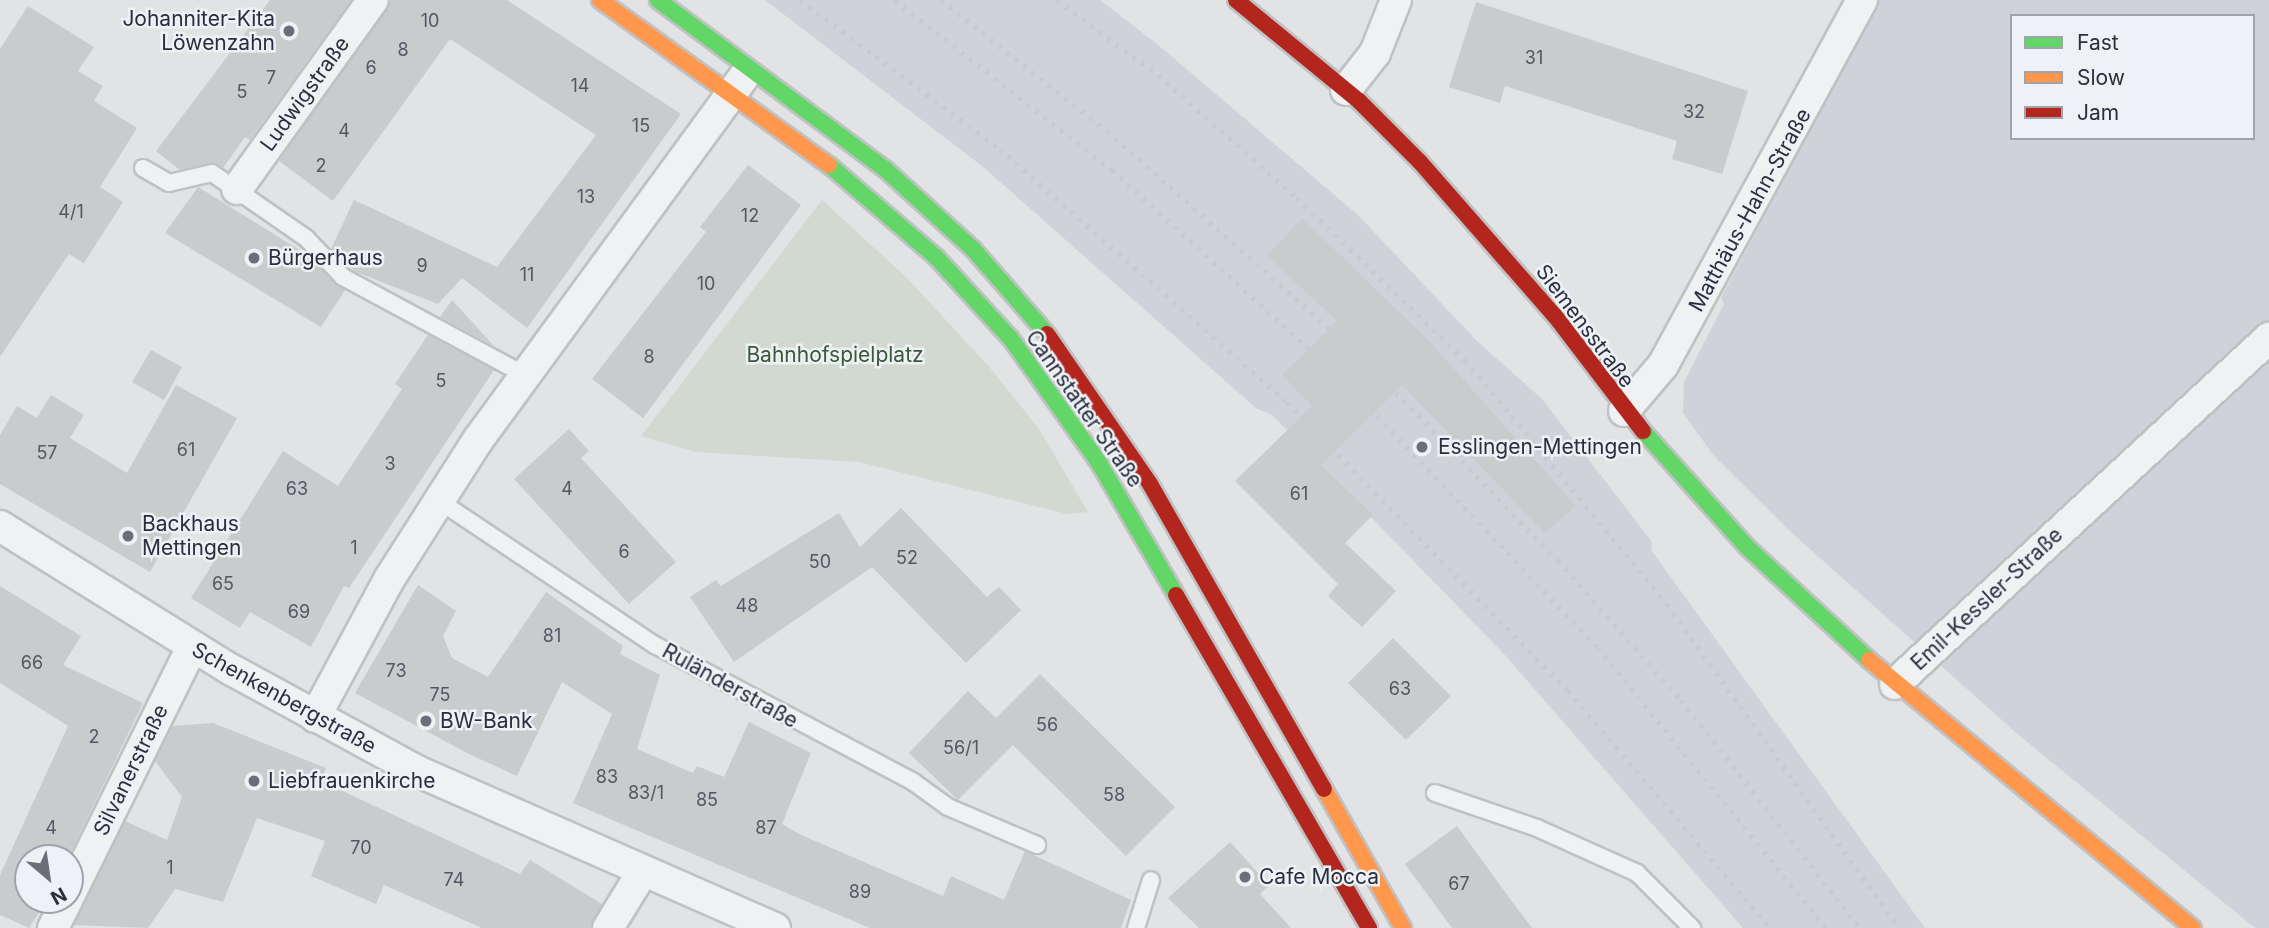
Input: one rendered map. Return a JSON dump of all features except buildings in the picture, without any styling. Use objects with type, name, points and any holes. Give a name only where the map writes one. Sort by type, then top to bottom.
[{"type":"main road","name":"Cannstatter Straße","points":[[600,0],[734,92],[909,231],[1043,380],[1172,584],[1369,928]]},
{"type":"main road","name":"Cannstatter Straße","points":[[658,0],[752,65],[918,197],[996,273],[1066,358],[1150,484],[1403,928]]},
{"type":"main road","name":"Siemensstraße","points":[[1236,0],[1346,90],[1492,241],[1624,411],[1747,547],[1895,684]]},
{"type":"main road","name":"Emil-Kessler-Straße","points":[[1895,684],[2193,928]]},
{"type":"street","name":"Ludwigstraße","points":[[237,189],[373,0]]},
{"type":"street","points":[[1346,90],[1375,53],[1396,0]]},
{"type":"street","name":"Matthäus-Hahn-Straße","points":[[1624,411],[1664,365],[1862,0]]},
{"type":"street","points":[[315,717],[438,500],[525,375],[752,65]]},
{"type":"street","name":"Emil-Kessler-Straße","points":[[1895,684],[2269,338]]},
{"type":"street","name":"Schenkenbergstraße","points":[[0,526],[192,646],[315,717],[470,797],[775,928]]},
{"type":"street","name":"Silvanerstraße","points":[[84,866],[192,646]]},
{"type":"street","points":[[608,928],[643,871]]},
{"type":"lane","points":[[144,168],[169,183],[209,172],[306,238],[343,277],[525,375]]},
{"type":"lane","name":"Ruländerstraße","points":[[438,500],[655,645],[912,781],[948,807],[1037,845]]},
{"type":"lane","points":[[1436,793],[1525,823],[1637,873],[1692,928]]},
{"type":"lane","points":[[1136,928],[1151,880]]},
{"type":"shaded area","points":[[765,0],[1100,0],[1157,44],[1358,215],[1477,341],[1542,399],[1652,542],[1651,550],[1925,928],[1743,928],[1504,654],[1272,415],[1256,408],[982,166]]},
{"type":"shaded area","points":[[1879,0],[2269,0],[2269,928],[2255,928],[2021,737],[1793,534],[1714,456],[1683,413],[1684,382],[1724,304],[1721,298]]},
{"type":"green space","name":"Bahnhofspielplatz","points":[[822,200],[908,279],[990,368],[1039,429],[1088,512],[1067,514],[859,462],[696,452],[641,436]]},
{"type":"railway","points":[[800,0],[1000,149],[1287,402],[1568,691],[1770,928]]},
{"type":"railway","points":[[895,0],[1112,170],[1341,378],[1598,648],[1826,928]]},
{"type":"railway","points":[[941,0],[1107,131],[1367,362],[1558,561],[1681,700],[1860,928]]},
{"type":"railway","points":[[1057,0],[1158,75],[1297,198],[1465,360],[1667,604],[1899,928]]},
{"type":"traffic: fast","points":[[658,0],[885,169],[973,249],[1047,334]]},
{"type":"traffic: fast","points":[[829,165],[936,257],[1011,339],[1099,463],[1176,595]]},
{"type":"traffic: fast","points":[[1643,431],[1747,547],[1869,660]]},
{"type":"traffic: slow","points":[[600,0],[829,165]]},
{"type":"traffic: slow","points":[[1869,660],[2193,928]]},
{"type":"traffic: slow","points":[[1324,789],[1403,928]]},
{"type":"traffic: jam","points":[[1236,0],[1359,101],[1420,162],[1555,316],[1643,431]]},
{"type":"traffic: jam","points":[[1047,334],[1150,484],[1324,789]]},
{"type":"traffic: jam","points":[[1176,595],[1369,928]]},
{"type":"place","name":"Johanniter-Kita Löwenzahn","points":[[289,31]]},
{"type":"place","name":"Bürgerhaus","points":[[254,258]]},
{"type":"place","name":"Esslingen-Mettingen","points":[[1422,447]]},
{"type":"place","name":"Backhaus Mettingen","points":[[128,536]]},
{"type":"place","name":"BW-Bank","points":[[426,721]]},
{"type":"place","name":"Liebfrauenkirche","points":[[254,781]]},
{"type":"place","name":"Cafe Mocca","points":[[1245,877]]}]
